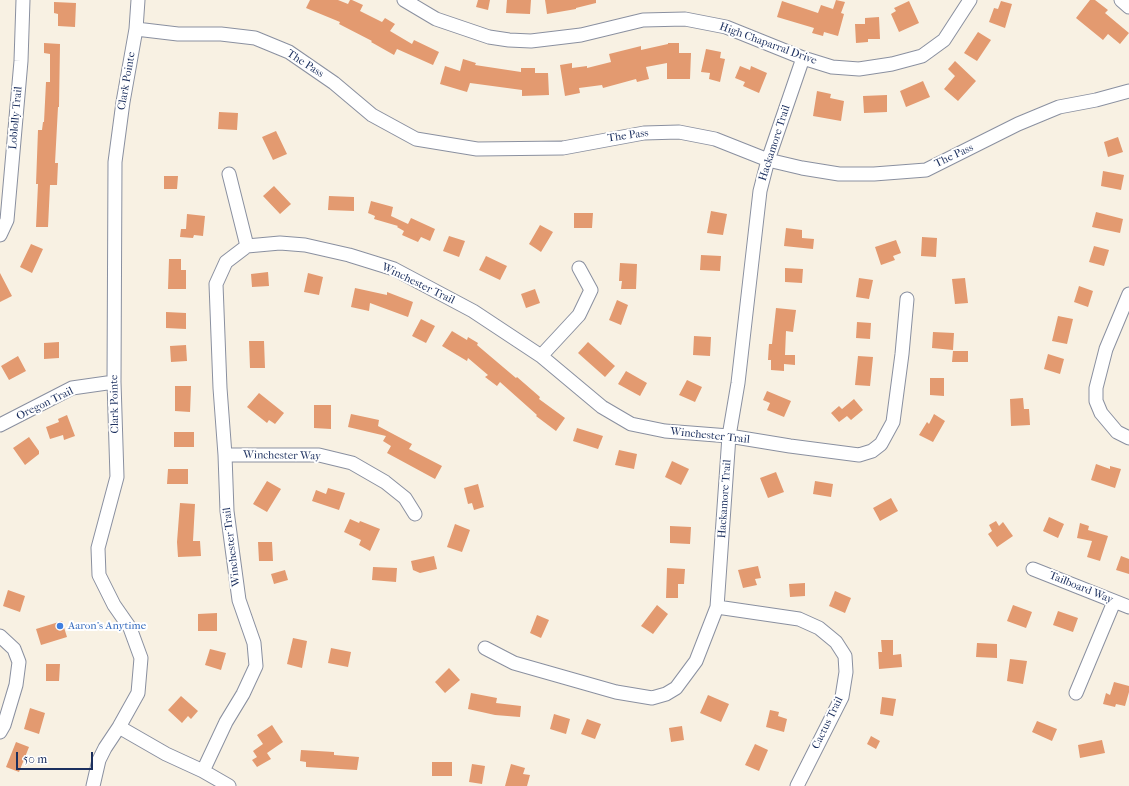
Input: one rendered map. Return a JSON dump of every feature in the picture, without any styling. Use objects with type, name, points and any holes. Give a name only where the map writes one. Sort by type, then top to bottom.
[{"type":"street","name":"Loblolly Trail","points":[[0,236],[7,220],[21,61],[23,0]]},
{"type":"street","name":"Clark Pointe","points":[[93,786],[99,760],[138,693],[141,658],[130,628],[114,605],[99,575],[98,548],[116,477],[114,382],[115,162],[122,102],[136,29],[138,0]]},
{"type":"street","name":"High Chaparral Drive","points":[[404,0],[436,19],[489,37],[531,41],[582,35],[643,20],[685,19],[726,27],[803,58],[832,67],[859,69],[892,64],[922,56],[944,40],[970,0]]},
{"type":"street","points":[[1121,0],[1129,6]]},
{"type":"street","name":"The Pass","points":[[136,29],[178,34],[221,34],[255,38],[288,52],[334,83],[372,114],[416,139],[476,149],[563,148],[644,133],[679,132],[714,139],[768,160],[802,168],[839,174],[874,174],[926,170],[1018,124],[1059,107],[1128,93]]},
{"type":"street","name":"Hackamore Trail","points":[[485,648],[514,664],[616,692],[652,698],[666,694],[676,688],[696,661],[717,607],[730,436],[738,383],[760,191],[768,160],[803,58]]},
{"type":"street","points":[[230,174],[247,246]]},
{"type":"street","name":"Winchester Trail","points":[[203,771],[226,722],[243,694],[256,666],[254,642],[238,600],[227,511],[216,284],[226,262],[247,246],[280,243],[305,245],[350,254],[394,269],[473,311],[541,356],[602,407],[631,424],[665,431],[730,436],[859,455],[872,451],[881,444],[894,422],[907,299]]},
{"type":"street","points":[[541,356],[579,315],[591,290],[579,268]]},
{"type":"street","points":[[1129,294],[1106,349],[1096,388],[1096,401],[1101,413],[1117,432],[1129,438]]},
{"type":"street","name":"Oregon Trail","points":[[0,425],[72,388],[114,382]]},
{"type":"street","name":"Winchester Way","points":[[225,455],[319,455],[352,463],[385,482],[405,498],[415,514]]},
{"type":"street","name":"Tailboard Way","points":[[1033,569],[1129,607]]},
{"type":"street","points":[[1076,693],[1114,602]]},
{"type":"street","name":"Cactus Trail","points":[[717,607],[799,618],[819,628],[836,642],[845,656],[846,672],[842,697],[797,786]]},
{"type":"street","points":[[0,636],[14,649],[19,662],[16,685],[4,725],[0,732]]},
{"type":"street","points":[[119,727],[166,754],[203,771],[229,786]]},
{"type":"building","points":[[310,0],[338,0],[348,4],[350,0],[352,0],[363,5],[360,11],[382,22],[385,18],[395,24],[390,31],[412,44],[414,40],[439,52],[433,65],[397,49],[394,55],[371,42],[372,41],[339,24],[340,22],[306,8]]},
{"type":"building","points":[[478,0],[490,0],[488,10],[476,7]]},
{"type":"building","points":[[507,0],[531,0],[530,14],[506,13]]},
{"type":"building","points":[[545,0],[596,0],[596,3],[576,9],[547,14]]},
{"type":"building","points":[[836,0],[845,2],[841,13],[844,14],[838,36],[824,32],[823,36],[812,33],[814,28],[777,17],[782,1],[818,13],[821,5],[833,9]]},
{"type":"building","points":[[1090,0],[1095,0],[1108,10],[1105,13],[1129,33],[1120,44],[1108,34],[1103,40],[1076,18]]},
{"type":"building","points":[[909,1],[919,23],[899,32],[891,14],[896,11],[894,8]]},
{"type":"building","points":[[1001,1],[1012,4],[1005,28],[989,22],[994,8],[998,9]]},
{"type":"building","points":[[54,2],[76,3],[75,27],[58,26],[58,14],[54,13]]},
{"type":"building","points":[[879,17],[880,39],[868,39],[868,42],[856,43],[855,24],[865,24],[865,18]]},
{"type":"building","points":[[978,32],[991,40],[977,61],[964,53]]},
{"type":"building","points":[[44,43],[60,44],[59,107],[55,163],[58,163],[57,185],[50,185],[48,227],[36,227],[38,130],[42,130],[44,122],[46,82],[50,82],[50,54],[44,53]]},
{"type":"building","points":[[668,43],[679,43],[679,53],[691,53],[690,79],[667,79],[667,63],[646,67],[649,79],[637,82],[636,79],[603,88],[602,85],[579,88],[580,93],[565,96],[560,65],[572,63],[572,68],[587,66],[587,68],[611,62],[609,54],[641,46],[641,50]]},
{"type":"building","points":[[706,49],[721,52],[720,58],[725,59],[720,82],[709,79],[710,73],[701,72]]},
{"type":"building","points":[[463,59],[476,63],[475,65],[521,72],[521,68],[535,68],[535,73],[548,73],[549,95],[522,96],[522,90],[470,83],[467,92],[440,84],[445,66],[460,71]]},
{"type":"building","points":[[955,61],[976,81],[958,101],[944,89],[955,76],[948,69]]},
{"type":"building","points":[[740,66],[750,70],[751,66],[767,73],[759,93],[743,86],[745,82],[735,78]]},
{"type":"building","points":[[923,81],[930,97],[906,107],[900,91]]},
{"type":"building","points":[[817,91],[831,94],[830,98],[844,101],[841,121],[813,116]]},
{"type":"building","points":[[887,95],[887,112],[864,113],[863,96]]},
{"type":"building","points":[[219,112],[238,113],[237,130],[218,129]]},
{"type":"building","points":[[276,131],[287,154],[273,160],[262,137]]},
{"type":"building","points":[[1118,137],[1123,152],[1108,157],[1104,142]]},
{"type":"building","points":[[1103,171],[1124,175],[1121,190],[1101,186]]},
{"type":"building","points":[[164,176],[178,176],[177,189],[164,189]]},
{"type":"building","points":[[274,186],[291,204],[280,214],[263,196]]},
{"type":"building","points":[[329,196],[354,197],[354,211],[328,210]]},
{"type":"building","points":[[371,201],[393,207],[391,216],[408,224],[411,218],[435,229],[430,241],[421,237],[418,242],[402,235],[404,231],[397,227],[398,226],[374,219],[375,216],[368,213]]},
{"type":"building","points":[[711,211],[727,214],[723,235],[707,233]]},
{"type":"building","points":[[1096,212],[1123,219],[1120,233],[1092,227]]},
{"type":"building","points":[[574,213],[593,213],[592,228],[574,228]]},
{"type":"building","points":[[187,214],[205,216],[203,236],[194,235],[193,238],[180,237],[181,229],[186,229]]},
{"type":"building","points":[[540,225],[553,232],[541,252],[529,244]]},
{"type":"building","points":[[786,228],[802,230],[802,238],[814,239],[813,249],[784,246]]},
{"type":"building","points":[[449,236],[465,241],[459,257],[443,251]]},
{"type":"building","points":[[922,237],[937,238],[936,257],[921,256]]},
{"type":"building","points":[[896,240],[901,253],[893,256],[895,260],[881,265],[875,247]]},
{"type":"building","points":[[31,244],[43,249],[32,273],[20,267]]},
{"type":"building","points":[[1094,246],[1109,250],[1104,266],[1089,262]]},
{"type":"building","points":[[701,255],[721,256],[720,271],[700,270]]},
{"type":"building","points":[[486,256],[507,266],[500,280],[479,270]]},
{"type":"building","points":[[169,259],[181,259],[181,270],[186,270],[186,289],[168,289]]},
{"type":"building","points":[[620,263],[637,264],[636,289],[621,289],[622,281],[619,281]]},
{"type":"building","points":[[785,268],[803,269],[802,283],[785,282]]},
{"type":"building","points":[[268,272],[269,286],[252,287],[251,274]]},
{"type":"building","points":[[0,273],[12,296],[0,302]]},
{"type":"building","points":[[308,273],[323,277],[319,295],[304,292]]},
{"type":"building","points":[[859,278],[873,280],[869,299],[856,297]]},
{"type":"building","points":[[965,278],[968,303],[955,304],[952,279]]},
{"type":"building","points":[[1079,286],[1093,291],[1088,307],[1074,302]]},
{"type":"building","points":[[355,288],[387,295],[387,292],[413,302],[408,317],[370,303],[369,311],[351,307]]},
{"type":"building","points":[[535,289],[540,303],[526,308],[521,294]]},
{"type":"building","points":[[617,300],[628,305],[621,325],[609,320]]},
{"type":"building","points":[[776,308],[796,310],[793,332],[786,331],[785,355],[795,355],[795,365],[784,364],[784,371],[771,370],[771,360],[768,360],[769,344],[772,344]]},
{"type":"building","points":[[166,312],[186,313],[186,329],[166,328]]},
{"type":"building","points":[[1058,316],[1073,319],[1067,344],[1052,341]]},
{"type":"building","points":[[421,319],[435,326],[426,343],[412,336]]},
{"type":"building","points":[[857,322],[871,323],[870,339],[856,338]]},
{"type":"building","points":[[452,331],[467,340],[468,337],[478,343],[477,345],[540,397],[539,399],[565,418],[556,431],[536,416],[537,415],[500,382],[497,386],[485,377],[488,375],[468,358],[467,361],[442,346]]},
{"type":"building","points":[[933,332],[954,333],[953,350],[932,348]]},
{"type":"building","points":[[694,336],[711,337],[710,356],[693,355]]},
{"type":"building","points":[[249,341],[264,341],[265,368],[250,368]]},
{"type":"building","points":[[59,342],[59,358],[44,359],[44,343]]},
{"type":"building","points":[[588,342],[615,366],[605,377],[578,353]]},
{"type":"building","points":[[186,345],[187,361],[171,362],[170,346]]},
{"type":"building","points":[[953,351],[968,351],[968,362],[952,362]]},
{"type":"building","points":[[1048,354],[1064,359],[1060,374],[1044,369]]},
{"type":"building","points":[[18,356],[26,371],[9,380],[1,366]]},
{"type":"building","points":[[858,356],[873,357],[870,386],[855,385]]},
{"type":"building","points":[[626,371],[647,383],[640,396],[618,384]]},
{"type":"building","points":[[930,378],[944,378],[944,396],[930,395]]},
{"type":"building","points":[[687,380],[702,387],[695,402],[679,395]]},
{"type":"building","points":[[175,386],[191,386],[190,412],[175,411]]},
{"type":"building","points":[[767,391],[791,401],[784,417],[767,410],[770,403],[763,400]]},
{"type":"building","points":[[259,393],[284,413],[275,424],[269,420],[267,423],[247,407]]},
{"type":"building","points":[[1023,398],[1024,409],[1029,409],[1030,425],[1011,426],[1010,399]]},
{"type":"building","points":[[854,399],[863,410],[851,420],[847,416],[839,422],[831,413],[839,406],[842,409]]},
{"type":"building","points":[[314,405],[331,405],[331,429],[314,428]]},
{"type":"building","points":[[351,414],[379,420],[378,426],[412,444],[409,449],[442,466],[435,479],[387,453],[391,446],[383,441],[386,436],[348,427]]},
{"type":"building","points":[[934,414],[945,421],[933,442],[919,435],[927,422],[929,424]]},
{"type":"building","points":[[67,415],[75,436],[64,440],[63,435],[50,439],[46,427],[59,422],[58,419]]},
{"type":"building","points":[[577,428],[603,436],[598,449],[573,441]]},
{"type":"building","points":[[174,432],[194,432],[194,447],[174,447]]},
{"type":"building","points":[[29,437],[39,451],[39,454],[25,465],[13,448]]},
{"type":"building","points":[[619,450],[637,454],[634,469],[615,465]]},
{"type":"building","points":[[672,461],[689,469],[681,485],[665,477]]},
{"type":"building","points":[[1096,464],[1110,469],[1110,466],[1121,469],[1115,488],[1091,480]]},
{"type":"building","points":[[168,469],[188,469],[188,484],[167,484]]},
{"type":"building","points":[[776,472],[784,492],[768,498],[760,478]]},
{"type":"building","points":[[267,481],[281,489],[267,512],[253,504]]},
{"type":"building","points":[[815,481],[833,484],[831,497],[813,494]]},
{"type":"building","points":[[478,484],[484,507],[474,510],[472,503],[468,504],[464,488]]},
{"type":"building","points":[[328,488],[345,493],[339,510],[312,501],[316,490],[326,494]]},
{"type":"building","points":[[891,498],[898,511],[880,521],[873,508]]},
{"type":"building","points":[[180,503],[195,504],[193,541],[200,541],[201,556],[178,557],[177,542]]},
{"type":"building","points":[[1049,517],[1064,524],[1058,538],[1043,531]]},
{"type":"building","points":[[350,519],[359,523],[360,521],[380,529],[370,551],[359,545],[361,540],[344,532]]},
{"type":"building","points":[[996,521],[999,526],[1003,522],[1013,536],[997,547],[988,534],[992,531],[989,525]]},
{"type":"building","points":[[1080,523],[1089,526],[1088,530],[1108,536],[1100,561],[1087,557],[1092,541],[1077,538]]},
{"type":"building","points":[[455,524],[470,530],[462,552],[447,547]]},
{"type":"building","points":[[670,526],[691,527],[690,544],[670,543]]},
{"type":"building","points":[[258,542],[272,542],[273,561],[259,561]]},
{"type":"building","points":[[434,556],[437,569],[420,573],[413,570],[411,561]]},
{"type":"building","points":[[1121,556],[1129,559],[1129,574],[1116,570]]},
{"type":"building","points":[[758,566],[761,578],[755,579],[757,585],[743,588],[738,570]]},
{"type":"building","points":[[373,567],[397,568],[396,582],[372,580]]},
{"type":"building","points":[[667,568],[685,569],[684,584],[678,584],[678,598],[666,598]]},
{"type":"building","points":[[285,570],[288,580],[274,584],[271,574]]},
{"type":"building","points":[[805,583],[805,596],[790,597],[789,584]]},
{"type":"building","points":[[8,590],[25,596],[20,612],[3,606]]},
{"type":"building","points":[[835,591],[851,598],[845,613],[829,606]]},
{"type":"building","points":[[657,605],[668,614],[653,634],[641,626]]},
{"type":"building","points":[[1013,605],[1032,612],[1026,628],[1007,621]]},
{"type":"building","points":[[1058,611],[1078,618],[1073,632],[1053,625]]},
{"type":"building","points":[[217,613],[217,631],[198,631],[198,614]]},
{"type":"building","points":[[537,615],[549,620],[541,638],[530,633]]},
{"type":"building","points":[[62,621],[67,637],[41,645],[36,629]]},
{"type":"building","points":[[293,638],[307,641],[302,668],[287,664]]},
{"type":"building","points":[[881,640],[893,640],[893,655],[901,654],[902,667],[879,669],[878,652],[882,652]]},
{"type":"building","points":[[977,643],[997,644],[997,658],[976,657]]},
{"type":"building","points":[[331,648],[351,652],[348,667],[328,663]]},
{"type":"building","points":[[210,649],[226,653],[221,670],[205,665]]},
{"type":"building","points":[[1010,659],[1027,661],[1023,684],[1007,681]]},
{"type":"building","points":[[46,664],[60,664],[59,681],[46,681]]},
{"type":"building","points":[[449,668],[460,680],[445,693],[435,682]]},
{"type":"building","points":[[1114,682],[1129,686],[1125,706],[1116,704],[1115,707],[1103,704],[1106,693],[1110,695]]},
{"type":"building","points":[[471,693],[497,698],[496,703],[521,706],[520,717],[495,715],[468,709]]},
{"type":"building","points":[[708,695],[729,704],[721,722],[700,713]]},
{"type":"building","points":[[181,696],[198,711],[191,719],[188,716],[182,723],[168,710]]},
{"type":"building","points":[[882,697],[896,699],[893,716],[880,714]]},
{"type":"building","points":[[30,708],[45,713],[39,734],[24,729]]},
{"type":"building","points":[[770,710],[779,712],[778,716],[787,719],[784,732],[766,727]]},
{"type":"building","points":[[554,714],[570,719],[566,734],[550,729]]},
{"type":"building","points":[[587,719],[601,724],[595,739],[581,734]]},
{"type":"building","points":[[1037,721],[1057,729],[1052,741],[1032,732]]},
{"type":"building","points":[[272,725],[283,742],[267,753],[271,759],[257,767],[252,760],[257,757],[253,751],[263,744],[257,735]]},
{"type":"building","points":[[682,726],[684,740],[671,742],[669,728]]},
{"type":"building","points":[[871,736],[880,741],[876,749],[867,744]]},
{"type":"building","points":[[1102,740],[1105,753],[1080,758],[1078,745]]},
{"type":"building","points":[[16,742],[29,747],[19,772],[6,767]]},
{"type":"building","points":[[755,744],[768,750],[759,771],[745,765]]},
{"type":"building","points":[[301,750],[334,752],[334,755],[359,757],[357,770],[306,767],[306,762],[300,761]]},
{"type":"building","points":[[432,762],[452,762],[452,776],[432,776]]},
{"type":"building","points":[[472,764],[485,766],[482,784],[469,782]]},
{"type":"building","points":[[511,764],[525,768],[523,774],[530,775],[527,786],[505,786]]},
{"type":"place","name":"Aaron's Anytime","points":[[60,626]]}]
